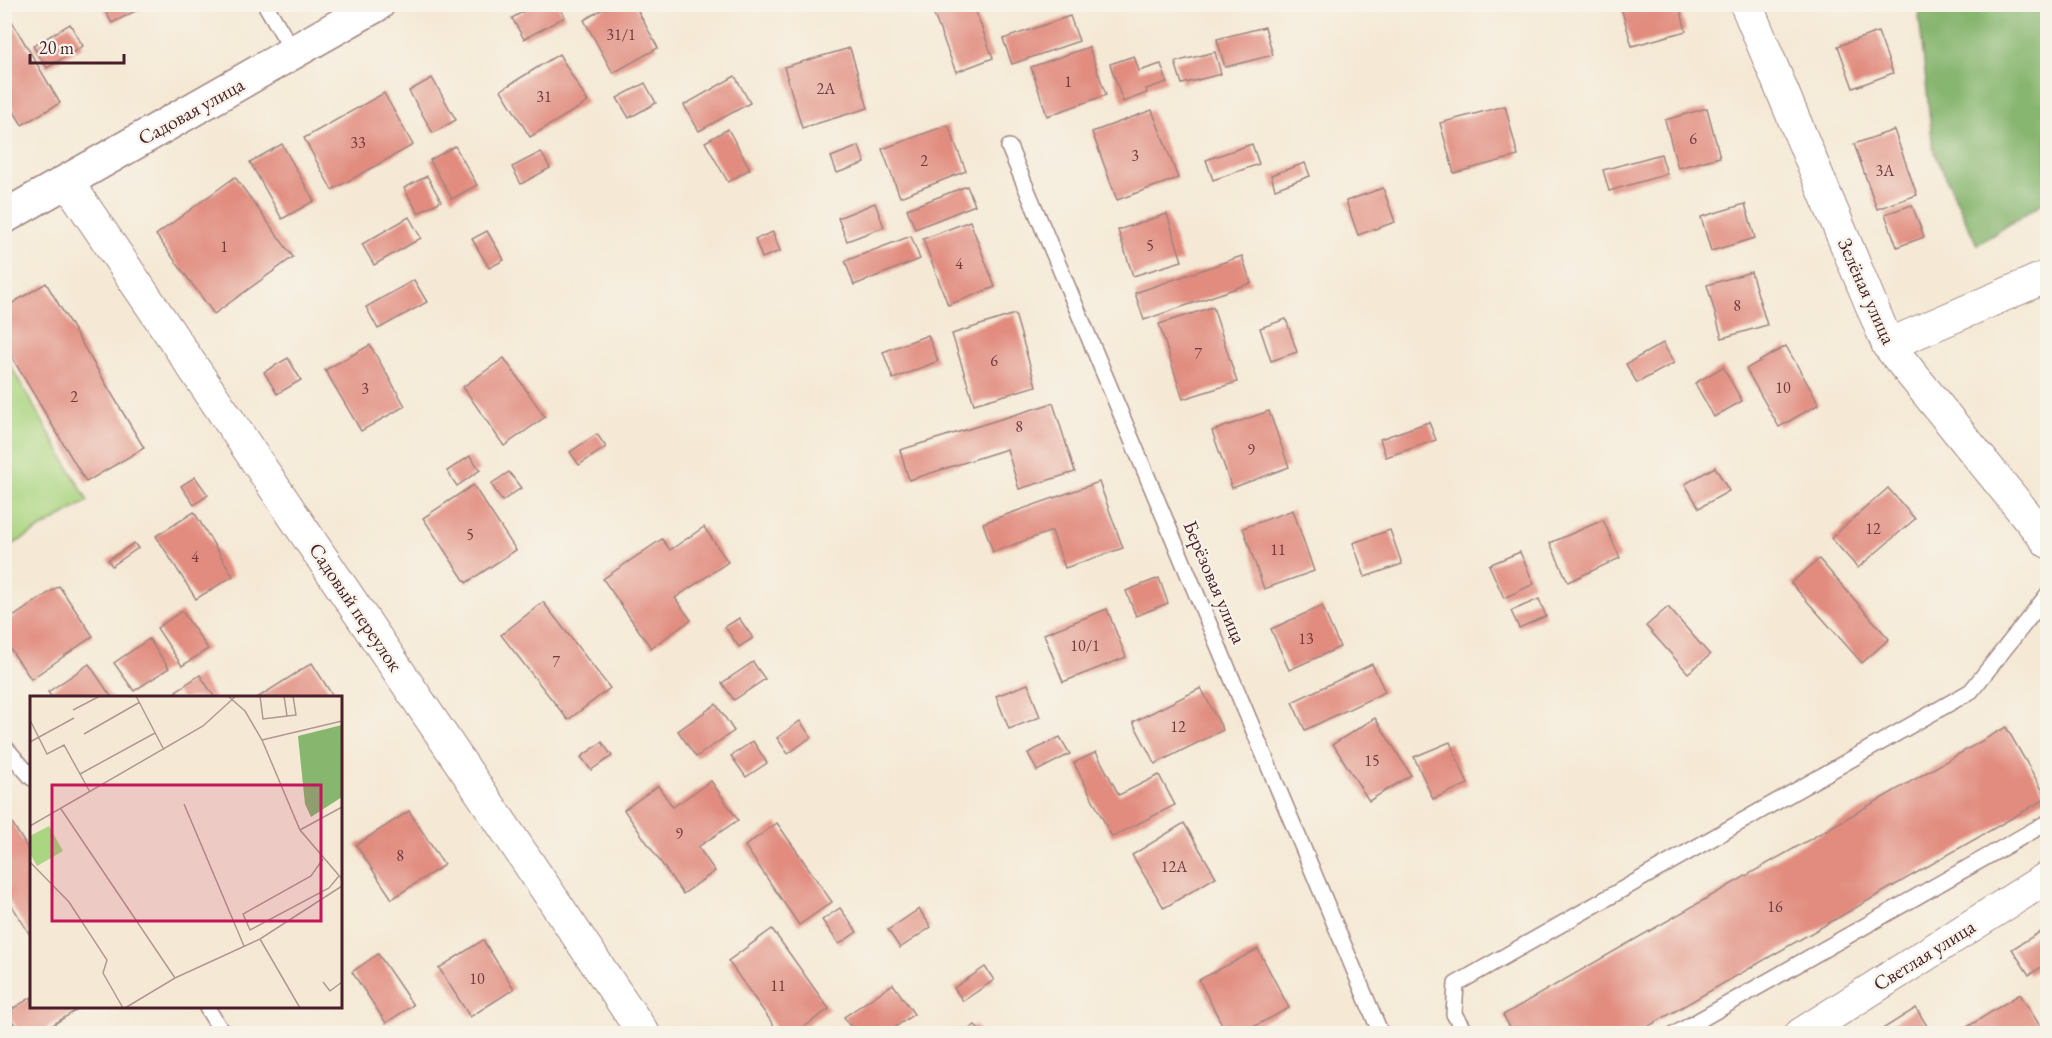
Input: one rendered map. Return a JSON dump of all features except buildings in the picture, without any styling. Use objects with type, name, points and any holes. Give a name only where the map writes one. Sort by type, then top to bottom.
[{"type":"street","name":"Садовая улица","points":[[4,217],[378,4]]},
{"type":"street","name":"Зелёная улица","points":[[1746,4],[1888,345],[2048,542]]},
{"type":"street","name":"Садовый переулок","points":[[67,181],[644,1034]]},
{"type":"street","points":[[1888,345],[2048,276]]},
{"type":"street","name":"Светлая улица","points":[[1801,1034],[2048,877]]},
{"type":"lane","points":[[265,4],[294,53]]},
{"type":"lane","name":"Берёзовая улица","points":[[1010,147],[1381,1034]]},
{"type":"lane","points":[[1466,1034],[1454,1014],[1456,984],[1971,691],[2048,594]]},
{"type":"lane","points":[[4,746],[30,776]]},
{"type":"lane","points":[[1675,1034],[2048,822]]},
{"type":"lane","points":[[207,1008],[223,1034]]},
{"type":"green space","points":[[1918,5],[2047,5],[2047,200],[1977,245],[1933,149]]},
{"type":"green space","points":[[5,356],[88,501],[4,549]]}]
